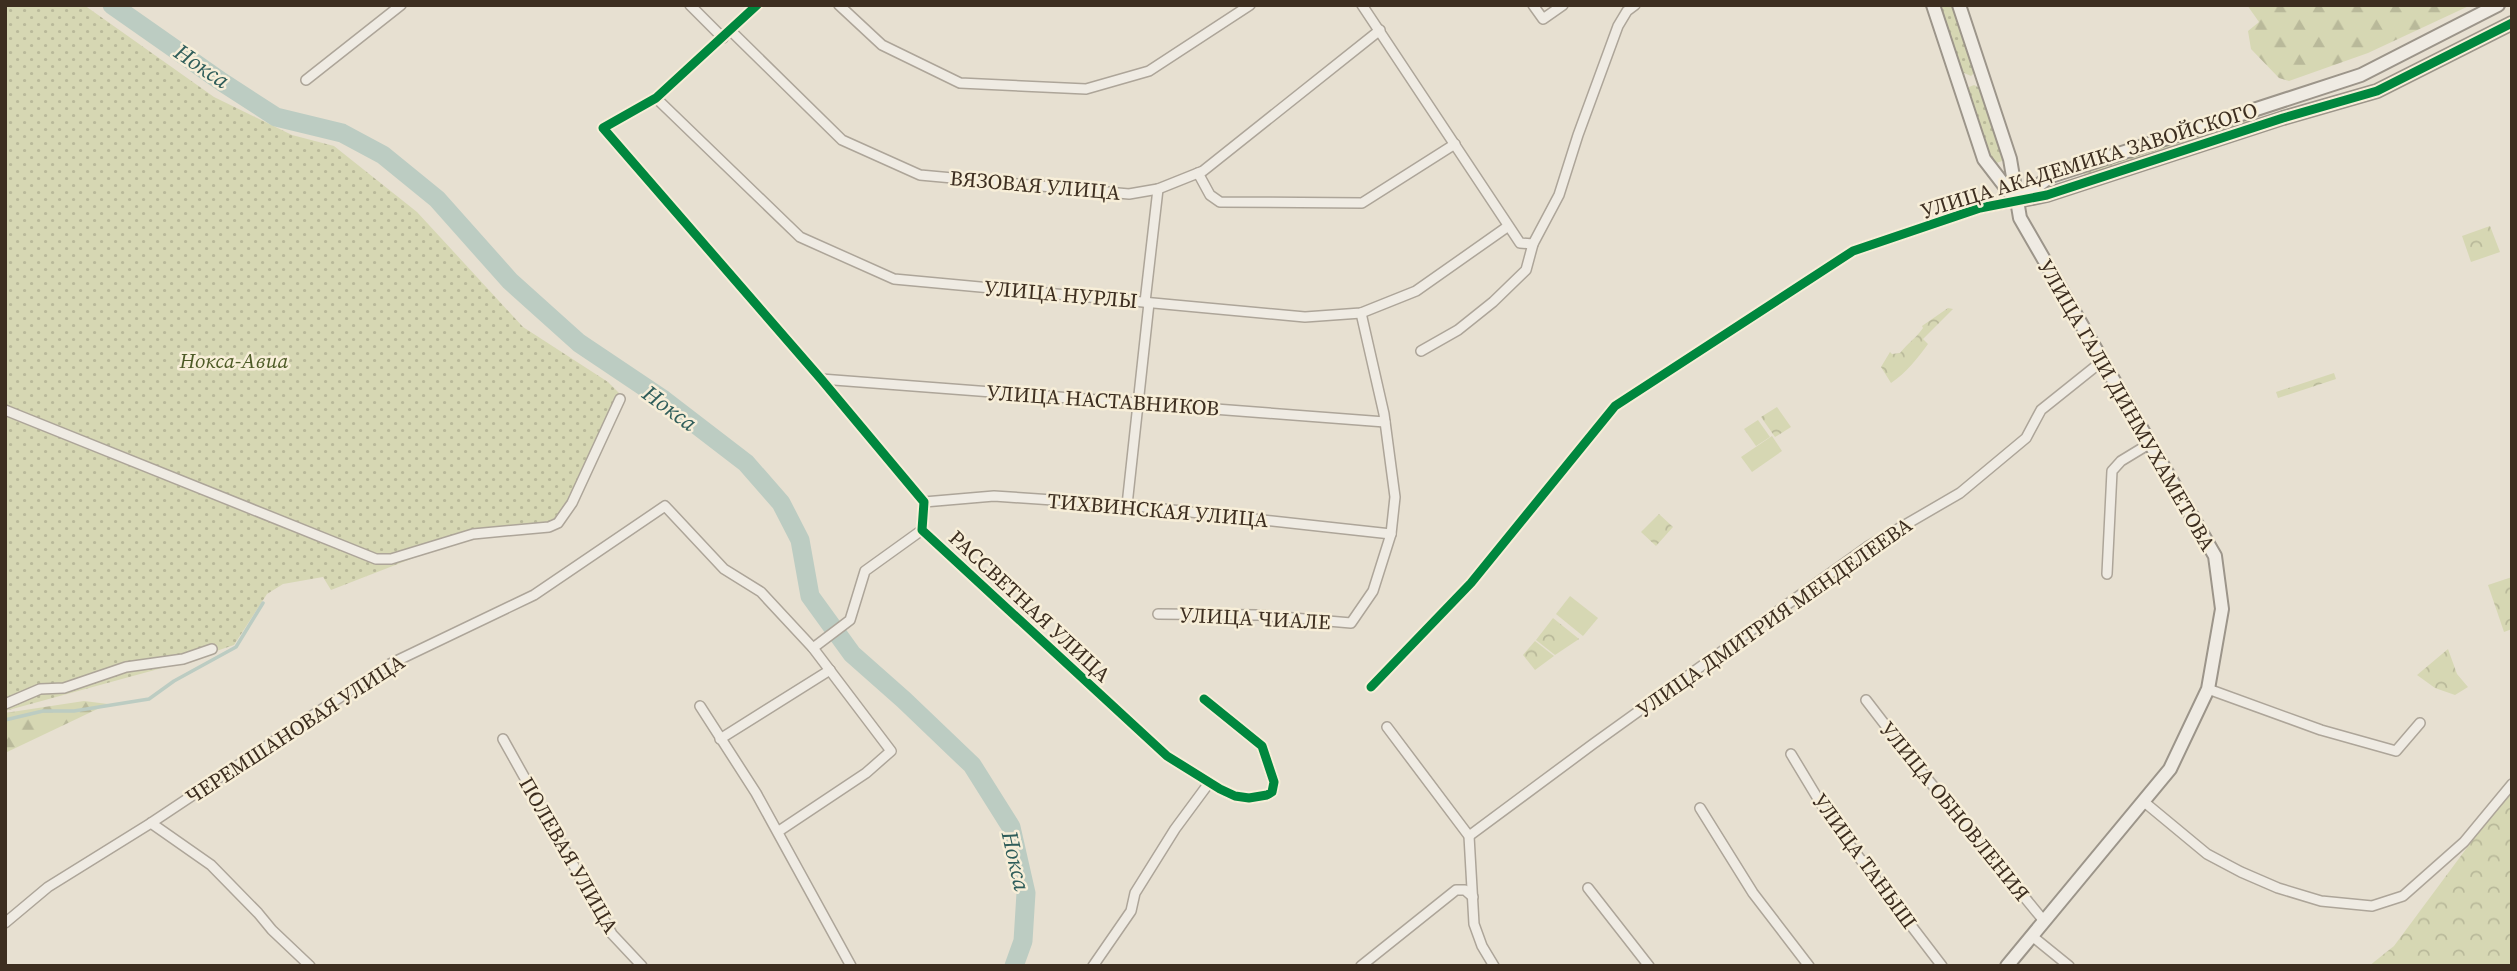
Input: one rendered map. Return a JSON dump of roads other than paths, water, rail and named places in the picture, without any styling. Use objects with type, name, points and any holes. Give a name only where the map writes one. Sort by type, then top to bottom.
[{"type":"street","points":[[306,80],[401,5]]},
{"type":"street","points":[[690,5],[723,38]]},
{"type":"street","points":[[757,5],[656,98],[603,128],[924,502]]},
{"type":"street","points":[[839,5],[882,45],[960,83],[1086,89],[1149,71],[1250,5]]},
{"type":"street","points":[[1362,5],[1507,227],[1520,243],[1533,244]]},
{"type":"street","points":[[1534,5],[1543,19],[1563,5]]},
{"type":"street","points":[[1421,351],[1458,330],[1493,302],[1526,270],[1533,244],[1559,195],[1618,26],[1627,11],[1635,5]]},
{"type":"street","points":[[1933,5],[1984,159],[2017,201]]},
{"type":"street","points":[[1959,5],[2010,159],[2017,201]]},
{"type":"street","name":"УЛИЦА АКАДЕМИКА ЗАВОЙСКОГО","points":[[2017,201],[2051,176],[2361,75],[2498,5]]},
{"type":"street","name":"УЛИЦА АКАДЕМИКА ЗАВОЙСКОГО","points":[[1371,687],[1475,578],[1615,406],[1853,251],[1980,208],[2047,195],[2377,91],[2512,23]]},
{"type":"street","name":"ВЯЗОВАЯ УЛИЦА","points":[[731,31],[842,140],[920,175],[1129,194],[1158,189],[1198,173],[1380,30]]},
{"type":"street","points":[[1959,87],[1984,79]]},
{"type":"street","name":"УЛИЦА НУРЛЫ","points":[[656,98],[800,237],[894,279],[1305,317],[1361,313],[1416,291],[1507,227]]},
{"type":"street","points":[[2260,109],[2266,124]]},
{"type":"street","points":[[1198,173],[1210,195],[1220,202],[1362,203],[1455,144]]},
{"type":"street","points":[[1127,505],[1140,403],[1158,189]]},
{"type":"street","name":"УЛИЦА ГАЛИ ДИНМУХАМЕТОВА","points":[[2007,966],[2170,769],[2208,689],[2222,609],[2215,556],[2020,218],[2017,201]]},
{"type":"street","points":[[1361,313],[1385,422],[1395,498],[1391,534]]},
{"type":"street","name":"УЛИЦА ДМИТРИЯ МЕНДЕЛЕЕВА","points":[[1469,836],[1867,547],[1960,493],[2026,438],[2041,410],[2101,362]]},
{"type":"street","name":"УЛИЦА НАСТАВНИКОВ","points":[[821,379],[1385,422]]},
{"type":"street","points":[[5,410],[376,559],[391,559],[473,534],[549,527],[558,523],[572,503],[620,399]]},
{"type":"street","points":[[2107,574],[2112,471],[2121,461],[2149,444]]},
{"type":"street","name":"ТИХВИНСКАЯ УЛИЦА","points":[[924,502],[994,496],[1127,505],[1391,534]]},
{"type":"street","name":"РАССВЕТНАЯ УЛИЦА","points":[[924,502],[922,530],[1167,756],[1235,796],[1249,798],[1272,792],[1274,782],[1262,746],[1204,699]]},
{"type":"street","name":"ЧЕРЕМШАНОВАЯ УЛИЦА","points":[[5,923],[48,887],[151,823],[390,664],[534,595],[665,506],[724,569],[761,592],[813,648]]},
{"type":"street","points":[[779,831],[866,772],[891,751],[813,648],[850,620],[864,571],[922,530]]},
{"type":"street","name":"УЛИЦА ЧИАЛЕ","points":[[1158,614],[1258,615],[1351,623],[1373,590],[1391,534]]},
{"type":"street","points":[[5,704],[40,689],[64,688],[126,667],[183,659],[212,649]]},
{"type":"street","points":[[720,739],[830,670]]},
{"type":"street","points":[[2208,689],[2320,730],[2396,751],[2420,723]]},
{"type":"street","name":"УЛИЦА ОБНОВЛЕНИЯ","points":[[1866,700],[2044,921]]},
{"type":"street","points":[[700,706],[779,831],[851,966]]},
{"type":"street","points":[[1387,727],[1469,836],[1474,924],[1482,946],[1494,966]]},
{"type":"street","name":"ПОЛЕВАЯ УЛИЦА","points":[[503,739],[612,934],[642,966]]},
{"type":"street","name":"УЛИЦА ТАНЫШ","points":[[1791,754],[1832,822],[1942,966]]},
{"type":"street","points":[[1093,966],[1130,911],[1135,893],[1175,829],[1209,783]]},
{"type":"street","points":[[2143,801],[2207,854],[2241,872],[2278,888],[2321,901],[2372,906],[2403,897],[2464,842],[2512,783]]},
{"type":"street","points":[[1700,808],[1753,893],[1809,966]]},
{"type":"street","points":[[151,823],[211,865],[310,966]]},
{"type":"street","points":[[1588,888],[1649,966]]},
{"type":"street","points":[[1361,966],[1456,890],[1465,890],[1473,897]]},
{"type":"street","points":[[2032,936],[2069,966]]},
{"type":"waterway","name":"Нокса","points":[[112,5],[276,117],[342,133],[383,155],[437,199],[510,281],[579,343],[664,400],[746,463],[781,503],[800,540],[810,596],[852,654],[972,765],[1011,827],[1026,893],[1023,941],[1014,966]]},
{"type":"waterway","points":[[5,720],[43,711],[74,711],[149,699],[174,681],[236,647],[263,603]]},
{"type":"park label","name":"Нокса-Авиа","points":[[234,360]]}]
